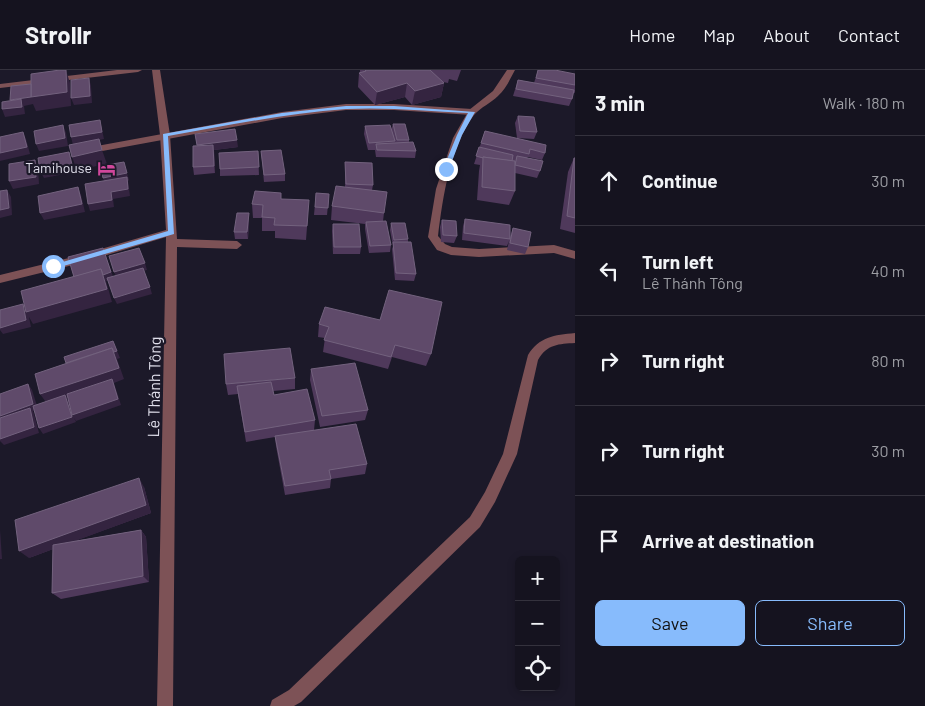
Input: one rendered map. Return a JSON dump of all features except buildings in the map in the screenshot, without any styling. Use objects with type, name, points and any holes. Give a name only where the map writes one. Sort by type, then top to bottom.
[{"type":"street","points":[[0,86],[138,70]]},
{"type":"street","name":"Lê Thánh Tông","points":[[156,70],[165,135],[172,238],[165,706]]},
{"type":"street","points":[[511,70],[499,91],[472,112],[460,135],[446,169],[434,220],[433,237],[441,247],[451,251],[479,254],[554,249],[575,255]]},
{"type":"street","points":[[79,152],[282,115],[346,107],[394,107],[472,112]]},
{"type":"street","points":[[0,278],[172,238],[237,245]]},
{"type":"street","points":[[278,706],[295,696],[475,522],[490,497],[510,454],[532,359],[538,347],[550,340],[575,338]]},
{"type":"place","name":"Tamihouse","points":[[106,168]]},
{"type":"route","points":[[53,266],[171,232],[165,135],[282,115],[346,107],[394,107],[472,112],[446,169]]}]
